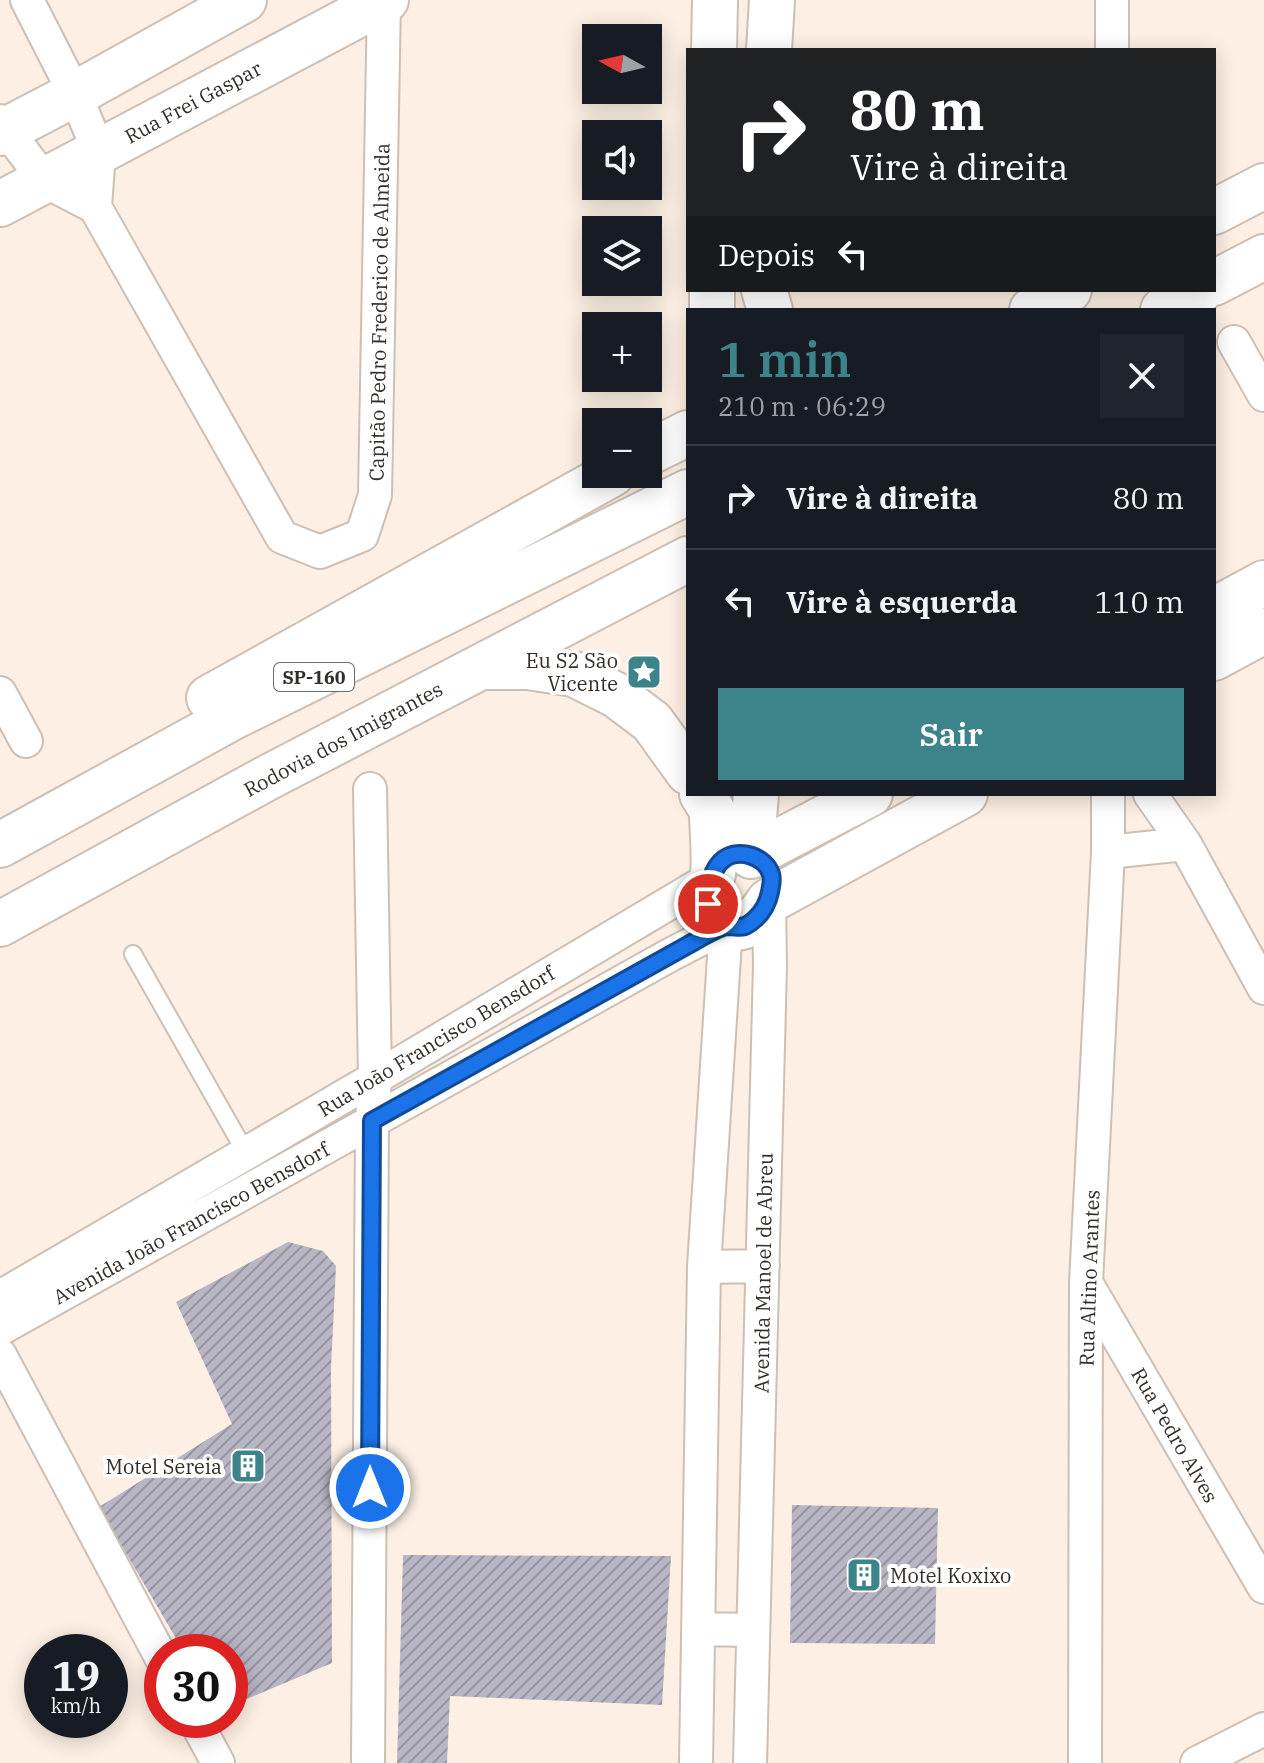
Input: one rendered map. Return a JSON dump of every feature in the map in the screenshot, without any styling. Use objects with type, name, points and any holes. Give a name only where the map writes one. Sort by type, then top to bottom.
[{"type":"main road","points":[[2,128],[75,94],[244,0]]},
{"type":"main road","name":"Rua Frei Gaspar","points":[[0,204],[385,0]]},
{"type":"main road","points":[[714,48],[715,0]]},
{"type":"main road","points":[[769,48],[772,0]]},
{"type":"main road","points":[[1216,211],[1264,186]]},
{"type":"main road","points":[[1216,282],[1264,257]]},
{"type":"main road","points":[[1036,308],[1065,292]]},
{"type":"main road","points":[[1167,308],[1197,292]]},
{"type":"main road","points":[[667,443],[686,410]]},
{"type":"main road","points":[[0,814],[587,488]]},
{"type":"main road","name":"SP-160","points":[[0,845],[235,716],[686,493]]},
{"type":"main road","name":"Rodovia dos Imigrantes","points":[[0,924],[267,778],[686,560]]},
{"type":"main road","points":[[1216,609],[1260,594]]},
{"type":"main road","points":[[1216,657],[1264,631]]},
{"type":"main road","points":[[481,667],[528,667],[574,674],[616,695],[652,722],[686,769]]},
{"type":"main road","points":[[751,856],[756,796]]},
{"type":"main road","points":[[757,796],[772,822],[795,834]]},
{"type":"main road","name":"Rua João Francisco Bensdorf","points":[[713,877],[723,859],[743,854],[751,856],[866,796]]},
{"type":"main road","name":"Avenida João Francisco Bensdorf","points":[[726,926],[744,927],[769,901],[961,796]]},
{"type":"main road","points":[[707,802],[713,877],[708,904],[712,915],[726,926]]},
{"type":"main road","name":"Avenida Manoel de Abreu","points":[[751,856],[770,870],[769,901]]},
{"type":"street","points":[[2,128],[45,181],[95,207],[99,152],[75,94],[27,0]]},
{"type":"street","name":"Capitão Pedro Frederico de Almeida","points":[[95,207],[282,537],[320,552],[362,535],[375,495],[385,0]]},
{"type":"street","points":[[1112,0],[1112,48]]},
{"type":"street","points":[[1234,342],[1264,395]]},
{"type":"street","points":[[0,693],[26,741]]},
{"type":"street","points":[[368,1763],[372,1121],[375,1078],[370,789]]},
{"type":"street","name":"Rua Altino Arantes","points":[[1085,1763],[1086,1283],[1108,852],[1108,796]]},
{"type":"street","points":[[1151,796],[1185,844],[1264,988]]},
{"type":"street","points":[[1108,852],[1185,844]]},
{"type":"street","name":"Rua João Francisco Bensdorf","points":[[0,1297],[713,877]]},
{"type":"street","name":"Avenida Manoel de Abreu","points":[[750,1763],[770,965],[769,901]]},
{"type":"street","points":[[696,1763],[704,1267],[726,926]]},
{"type":"street","name":"Avenida João Francisco Bensdorf","points":[[0,1329],[726,926]]},
{"type":"street","points":[[704,1267],[763,1266]]},
{"type":"street","name":"Rua Pedro Alves","points":[[1086,1283],[1264,1587]]},
{"type":"street","points":[[0,1355],[149,1634]]},
{"type":"street","points":[[698,1629],[753,1630]]},
{"type":"street","points":[[1197,1763],[1264,1729]]},
{"type":"street","points":[[205,1738],[218,1763]]},
{"type":"lane","points":[[133,954],[246,1153]]},
{"type":"building","name":"Motel Sereia","points":[[288,1242],[323,1251],[336,1266],[331,1368],[332,1663],[248,1698],[248,1634],[173,1634],[99,1507],[232,1424],[176,1302]]},
{"type":"building","name":"Motel Koxixo","points":[[792,1505],[938,1508],[935,1644],[790,1643]]},
{"type":"building","points":[[403,1555],[671,1556],[662,1705],[450,1696],[447,1763],[397,1763]]},
{"type":"place","name":"Eu S2 São Vicente","points":[[644,672]]},
{"type":"place","name":"Motel Sereia","points":[[248,1466]]},
{"type":"place","name":"Motel Koxixo","points":[[864,1575]]},
{"type":"route","points":[[370,1488],[372,1121],[688,945],[726,926],[744,927],[762,912],[769,901],[770,870],[760,860],[743,854],[723,859],[708,891],[708,904]]}]
